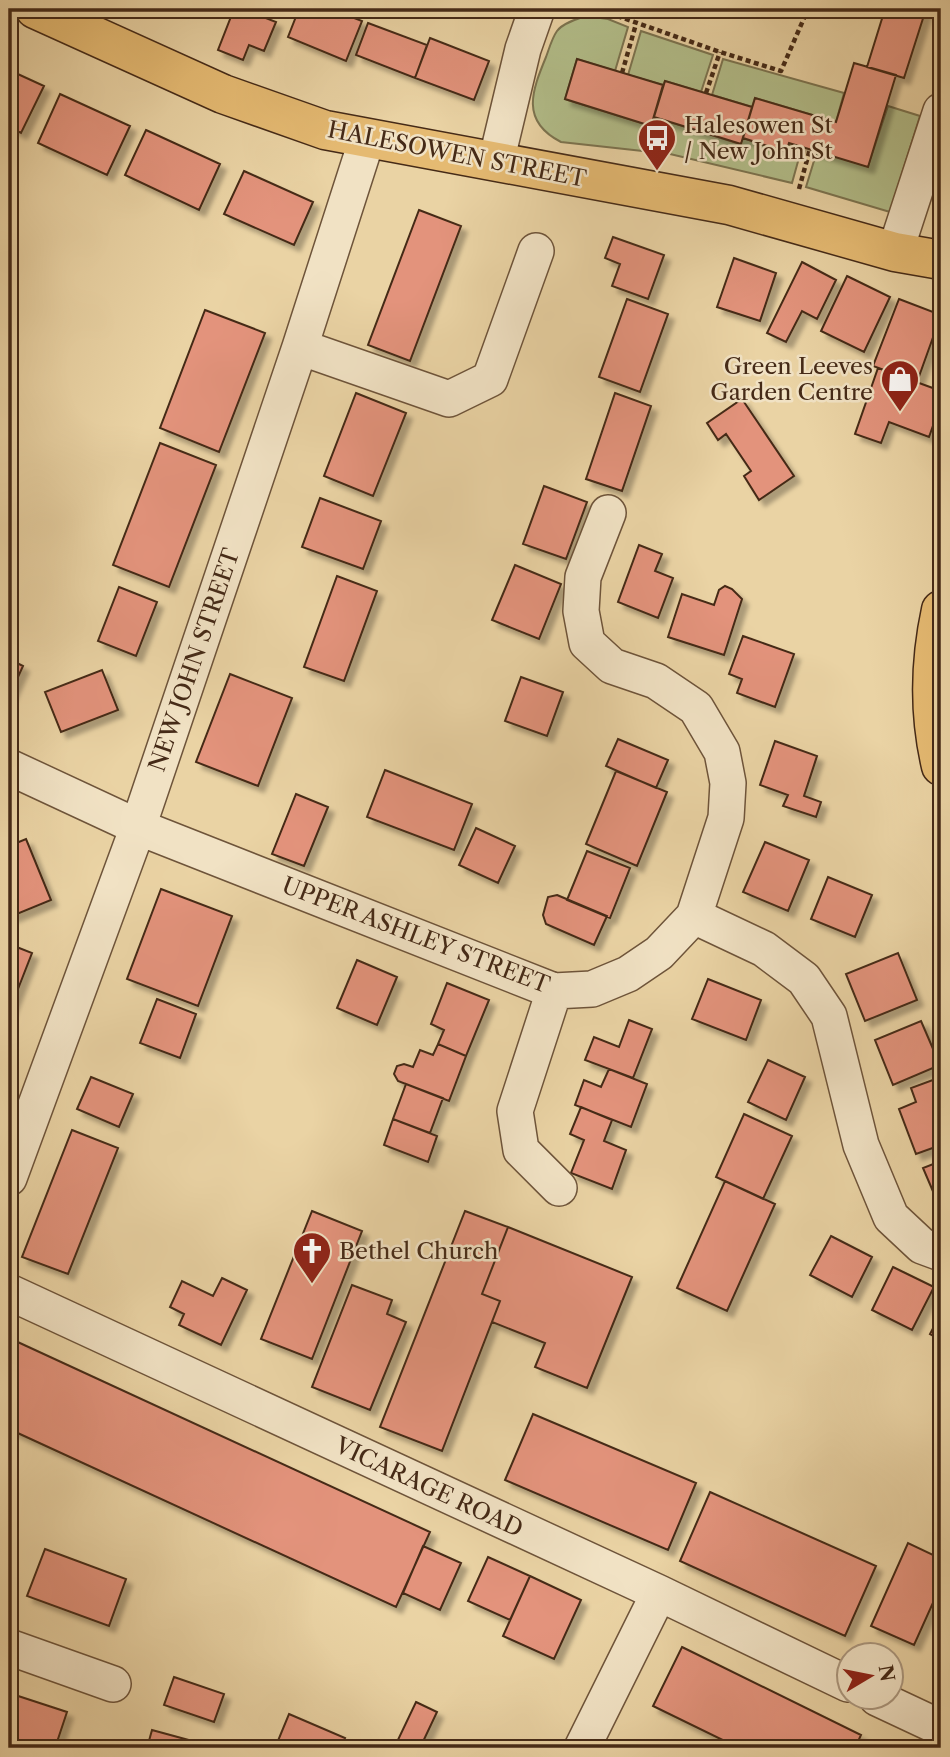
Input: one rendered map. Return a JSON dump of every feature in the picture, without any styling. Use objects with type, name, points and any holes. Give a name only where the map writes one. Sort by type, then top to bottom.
[{"type":"main road","name":"HALESOWEN STREET","points":[[35,9],[223,94],[325,130],[729,205],[895,252],[941,260]]},
{"type":"main road","name":"HALESOWEN STREET","points":[[895,252],[941,285]]},
{"type":"main road","points":[[941,610],[936,633],[932,699],[941,766]]},
{"type":"street","points":[[496,162],[523,49],[537,9]]},
{"type":"street","points":[[895,252],[941,111]]},
{"type":"street","name":"NEW JOHN STREET","points":[[9,1178],[138,827],[300,347],[367,139]]},
{"type":"street","points":[[300,347],[449,399],[490,379],[536,251]]},
{"type":"street","points":[[608,513],[583,577],[581,611],[587,643],[612,666],[656,681],[696,708],[722,752],[728,783],[726,818],[694,916],[764,949],[804,979],[829,1016],[861,1145],[891,1217],[922,1246],[941,1253]]},
{"type":"street","name":"UPPER ASHLEY STREET","points":[[9,767],[138,827],[554,991],[592,989],[628,974],[659,953],[694,916]]},
{"type":"street","points":[[554,991],[515,1111],[521,1150],[559,1188]]},
{"type":"street","name":"VICARAGE ROAD","points":[[9,1293],[659,1593],[834,1677]]},
{"type":"street","points":[[582,1748],[659,1593]]},
{"type":"street","points":[[9,1647],[113,1684]]},
{"type":"street","points":[[904,1711],[941,1728]]},
{"type":"path","points":[[584,9],[603,11],[781,71],[808,9]]},
{"type":"path","points":[[622,73],[636,24]]},
{"type":"path","points":[[706,93],[720,52]]},
{"type":"green space","points":[[586,16],[608,19],[628,27],[615,71],[577,59],[565,99],[651,126],[654,117],[740,144],[743,138],[786,152],[789,143],[802,147],[792,183],[670,154],[561,142],[548,134],[539,125],[535,115],[533,104],[537,82],[557,31]]},
{"type":"green space","points":[[641,31],[713,55],[701,92],[665,81],[663,85],[628,75]]},
{"type":"green space","points":[[723,59],[844,93],[836,122],[755,98],[752,107],[712,95]]},
{"type":"green space","points":[[888,106],[920,116],[890,212],[806,187],[817,151],[868,166]]},
{"type":"building","points":[[234,9],[261,9],[258,15],[276,22],[264,51],[249,45],[243,60],[218,50]]},
{"type":"building","points":[[299,9],[331,9],[362,21],[346,61],[288,37]]},
{"type":"building","points":[[885,9],[926,9],[904,78],[867,67]]},
{"type":"building","points":[[368,23],[427,45],[415,78],[356,55]]},
{"type":"building","points":[[430,38],[489,61],[474,100],[415,78]]},
{"type":"building","points":[[577,59],[663,85],[651,126],[565,99]]},
{"type":"building","points":[[854,63],[896,75],[868,167],[789,143],[786,152],[743,138],[755,98],[836,122]]},
{"type":"building","points":[[9,70],[44,86],[21,133],[9,127]]},
{"type":"building","points":[[665,81],[752,107],[741,144],[654,117]]},
{"type":"building","points":[[60,94],[130,126],[107,175],[38,143]]},
{"type":"building","points":[[146,130],[220,164],[199,210],[125,175]]},
{"type":"building","points":[[244,171],[313,202],[294,245],[224,214]]},
{"type":"building","points":[[419,210],[461,226],[410,361],[368,345]]},
{"type":"building","points":[[613,237],[664,255],[648,299],[612,286],[620,264],[605,258]]},
{"type":"building","points":[[734,258],[776,273],[760,321],[717,307]]},
{"type":"building","points":[[802,262],[836,280],[817,319],[802,311],[786,342],[767,333]]},
{"type":"building","points":[[847,276],[890,297],[864,352],[821,331]]},
{"type":"building","points":[[627,299],[668,314],[640,392],[599,377]]},
{"type":"building","points":[[899,299],[941,315],[917,382],[873,366]]},
{"type":"building","points":[[205,310],[265,333],[219,452],[160,428]]},
{"type":"building","name":"Green Leeves Garden Centre","points":[[878,368],[941,391],[941,403],[929,437],[889,422],[881,443],[855,434]]},
{"type":"building","points":[[356,393],[406,413],[373,496],[324,476]]},
{"type":"building","points":[[615,393],[651,406],[622,491],[586,479]]},
{"type":"building","points":[[742,399],[794,476],[759,500],[744,476],[751,471],[726,434],[718,440],[707,423]]},
{"type":"building","points":[[160,443],[216,465],[169,587],[113,565]]},
{"type":"building","points":[[544,486],[587,502],[566,559],[523,544]]},
{"type":"building","points":[[320,498],[381,521],[363,569],[302,547]]},
{"type":"building","points":[[639,545],[662,554],[655,571],[673,578],[658,618],[618,602]]},
{"type":"building","points":[[515,565],[561,584],[539,639],[492,620]]},
{"type":"building","points":[[337,576],[377,591],[344,681],[304,667]]},
{"type":"building","points":[[725,586],[742,599],[724,655],[668,637],[682,594],[714,605],[719,590]]},
{"type":"building","points":[[119,587],[157,602],[136,656],[98,641]]},
{"type":"building","points":[[743,636],[794,654],[775,707],[737,693],[742,679],[729,674]]},
{"type":"building","points":[[9,659],[23,666],[9,697]]},
{"type":"building","points":[[102,670],[118,710],[61,732],[45,692]]},
{"type":"building","points":[[230,674],[292,698],[258,786],[196,762]]},
{"type":"building","points":[[521,677],[563,692],[547,736],[505,721]]},
{"type":"building","points":[[618,739],[668,760],[656,788],[606,766]]},
{"type":"building","points":[[775,741],[817,756],[804,796],[821,802],[816,817],[783,806],[788,795],[760,785]]},
{"type":"building","points":[[385,770],[472,804],[454,850],[367,817]]},
{"type":"building","points":[[616,771],[667,792],[637,866],[586,844]]},
{"type":"building","points":[[296,794],[328,807],[304,866],[272,854]]},
{"type":"building","points":[[476,828],[515,846],[498,883],[459,865]]},
{"type":"building","points":[[26,839],[51,900],[12,916],[9,909],[9,846]]},
{"type":"building","points":[[765,842],[809,860],[788,911],[743,892]]},
{"type":"building","points":[[587,851],[630,868],[610,918],[567,900]]},
{"type":"building","points":[[828,877],[872,895],[855,937],[811,919]]},
{"type":"building","points":[[161,889],[232,916],[198,1006],[127,979]]},
{"type":"building","points":[[557,895],[607,916],[594,945],[546,924],[543,915],[548,897]]},
{"type":"building","points":[[9,944],[32,953],[9,1012]]},
{"type":"building","points":[[898,953],[917,1000],[865,1021],[846,974]]},
{"type":"building","points":[[357,960],[397,977],[377,1025],[337,1008]]},
{"type":"building","points":[[708,979],[761,1000],[746,1040],[692,1019]]},
{"type":"building","points":[[447,983],[489,1000],[466,1056],[438,1044],[444,1030],[431,1024]]},
{"type":"building","points":[[157,999],[196,1014],[180,1058],[140,1043]]},
{"type":"building","points":[[629,1020],[652,1029],[633,1078],[585,1060],[594,1037],[619,1047]]},
{"type":"building","points":[[921,1021],[940,1065],[893,1085],[875,1040]]},
{"type":"building","points":[[438,1044],[466,1056],[449,1101],[398,1081],[394,1074],[397,1066],[404,1064],[413,1067],[420,1050],[433,1055]]},
{"type":"building","points":[[768,1060],[805,1077],[786,1120],[748,1102]]},
{"type":"building","points":[[609,1069],[647,1084],[631,1127],[575,1105],[584,1080],[601,1087]]},
{"type":"building","points":[[91,1077],[133,1094],[119,1127],[77,1109]]},
{"type":"building","points":[[941,1077],[941,1145],[916,1154],[899,1109],[916,1102],[911,1088]]},
{"type":"building","points":[[406,1084],[443,1098],[430,1133],[393,1119]]},
{"type":"building","points":[[581,1107],[612,1120],[604,1141],[626,1150],[612,1189],[571,1173],[584,1140],[570,1134]]},
{"type":"building","points":[[744,1114],[792,1136],[763,1199],[716,1177]]},
{"type":"building","points":[[393,1119],[437,1136],[428,1162],[384,1145]]},
{"type":"building","points":[[72,1130],[118,1148],[68,1274],[22,1257]]},
{"type":"building","points":[[941,1161],[941,1210],[923,1168]]},
{"type":"building","points":[[725,1181],[775,1204],[727,1311],[677,1288]]},
{"type":"building","name":"Bethel Church","points":[[312,1211],[362,1231],[312,1359],[261,1339]]},
{"type":"building","points":[[465,1211],[508,1227],[482,1294],[500,1301],[442,1451],[380,1427]]},
{"type":"building","points":[[508,1227],[632,1277],[587,1388],[535,1367],[545,1343],[492,1322],[500,1301],[482,1294]]},
{"type":"building","points":[[831,1236],[872,1257],[852,1297],[810,1275]]},
{"type":"building","points":[[893,1267],[934,1287],[912,1330],[872,1310]]},
{"type":"building","points":[[222,1278],[247,1290],[221,1345],[179,1325],[184,1314],[170,1307],[182,1281],[213,1296]]},
{"type":"building","points":[[352,1285],[392,1300],[387,1314],[406,1322],[370,1410],[312,1387]]},
{"type":"building","points":[[941,1313],[941,1340],[930,1334]]},
{"type":"building","points":[[9,1338],[430,1532],[396,1607],[9,1429]]},
{"type":"building","points":[[533,1414],[696,1483],[668,1550],[505,1480]]},
{"type":"building","points":[[710,1492],[876,1566],[845,1636],[680,1561]]},
{"type":"building","points":[[941,1542],[941,1585],[914,1645],[871,1626],[908,1543],[935,1556]]},
{"type":"building","points":[[423,1546],[461,1563],[440,1610],[403,1593]]},
{"type":"building","points":[[45,1549],[126,1579],[109,1626],[27,1596]]},
{"type":"building","points":[[488,1557],[530,1576],[510,1620],[468,1601]]},
{"type":"building","points":[[530,1576],[581,1600],[554,1659],[503,1636]]},
{"type":"building","points":[[682,1647],[861,1735],[855,1748],[739,1748],[653,1706]]},
{"type":"building","points":[[174,1677],[224,1694],[214,1722],[164,1705]]},
{"type":"building","points":[[9,1693],[67,1712],[55,1748],[9,1748]]},
{"type":"building","points":[[416,1702],[437,1712],[420,1748],[404,1748],[396,1744]]},
{"type":"building","points":[[289,1714],[345,1738],[340,1748],[275,1748]]},
{"type":"building","points":[[152,1730],[207,1745],[206,1748],[147,1748]]},
{"type":"place","name":"Halesowen St / New John St","points":[[657,172]]},
{"type":"place","name":"Green Leeves Garden Centre","points":[[900,413]]},
{"type":"place","name":"Bethel Church","points":[[312,1285]]}]
